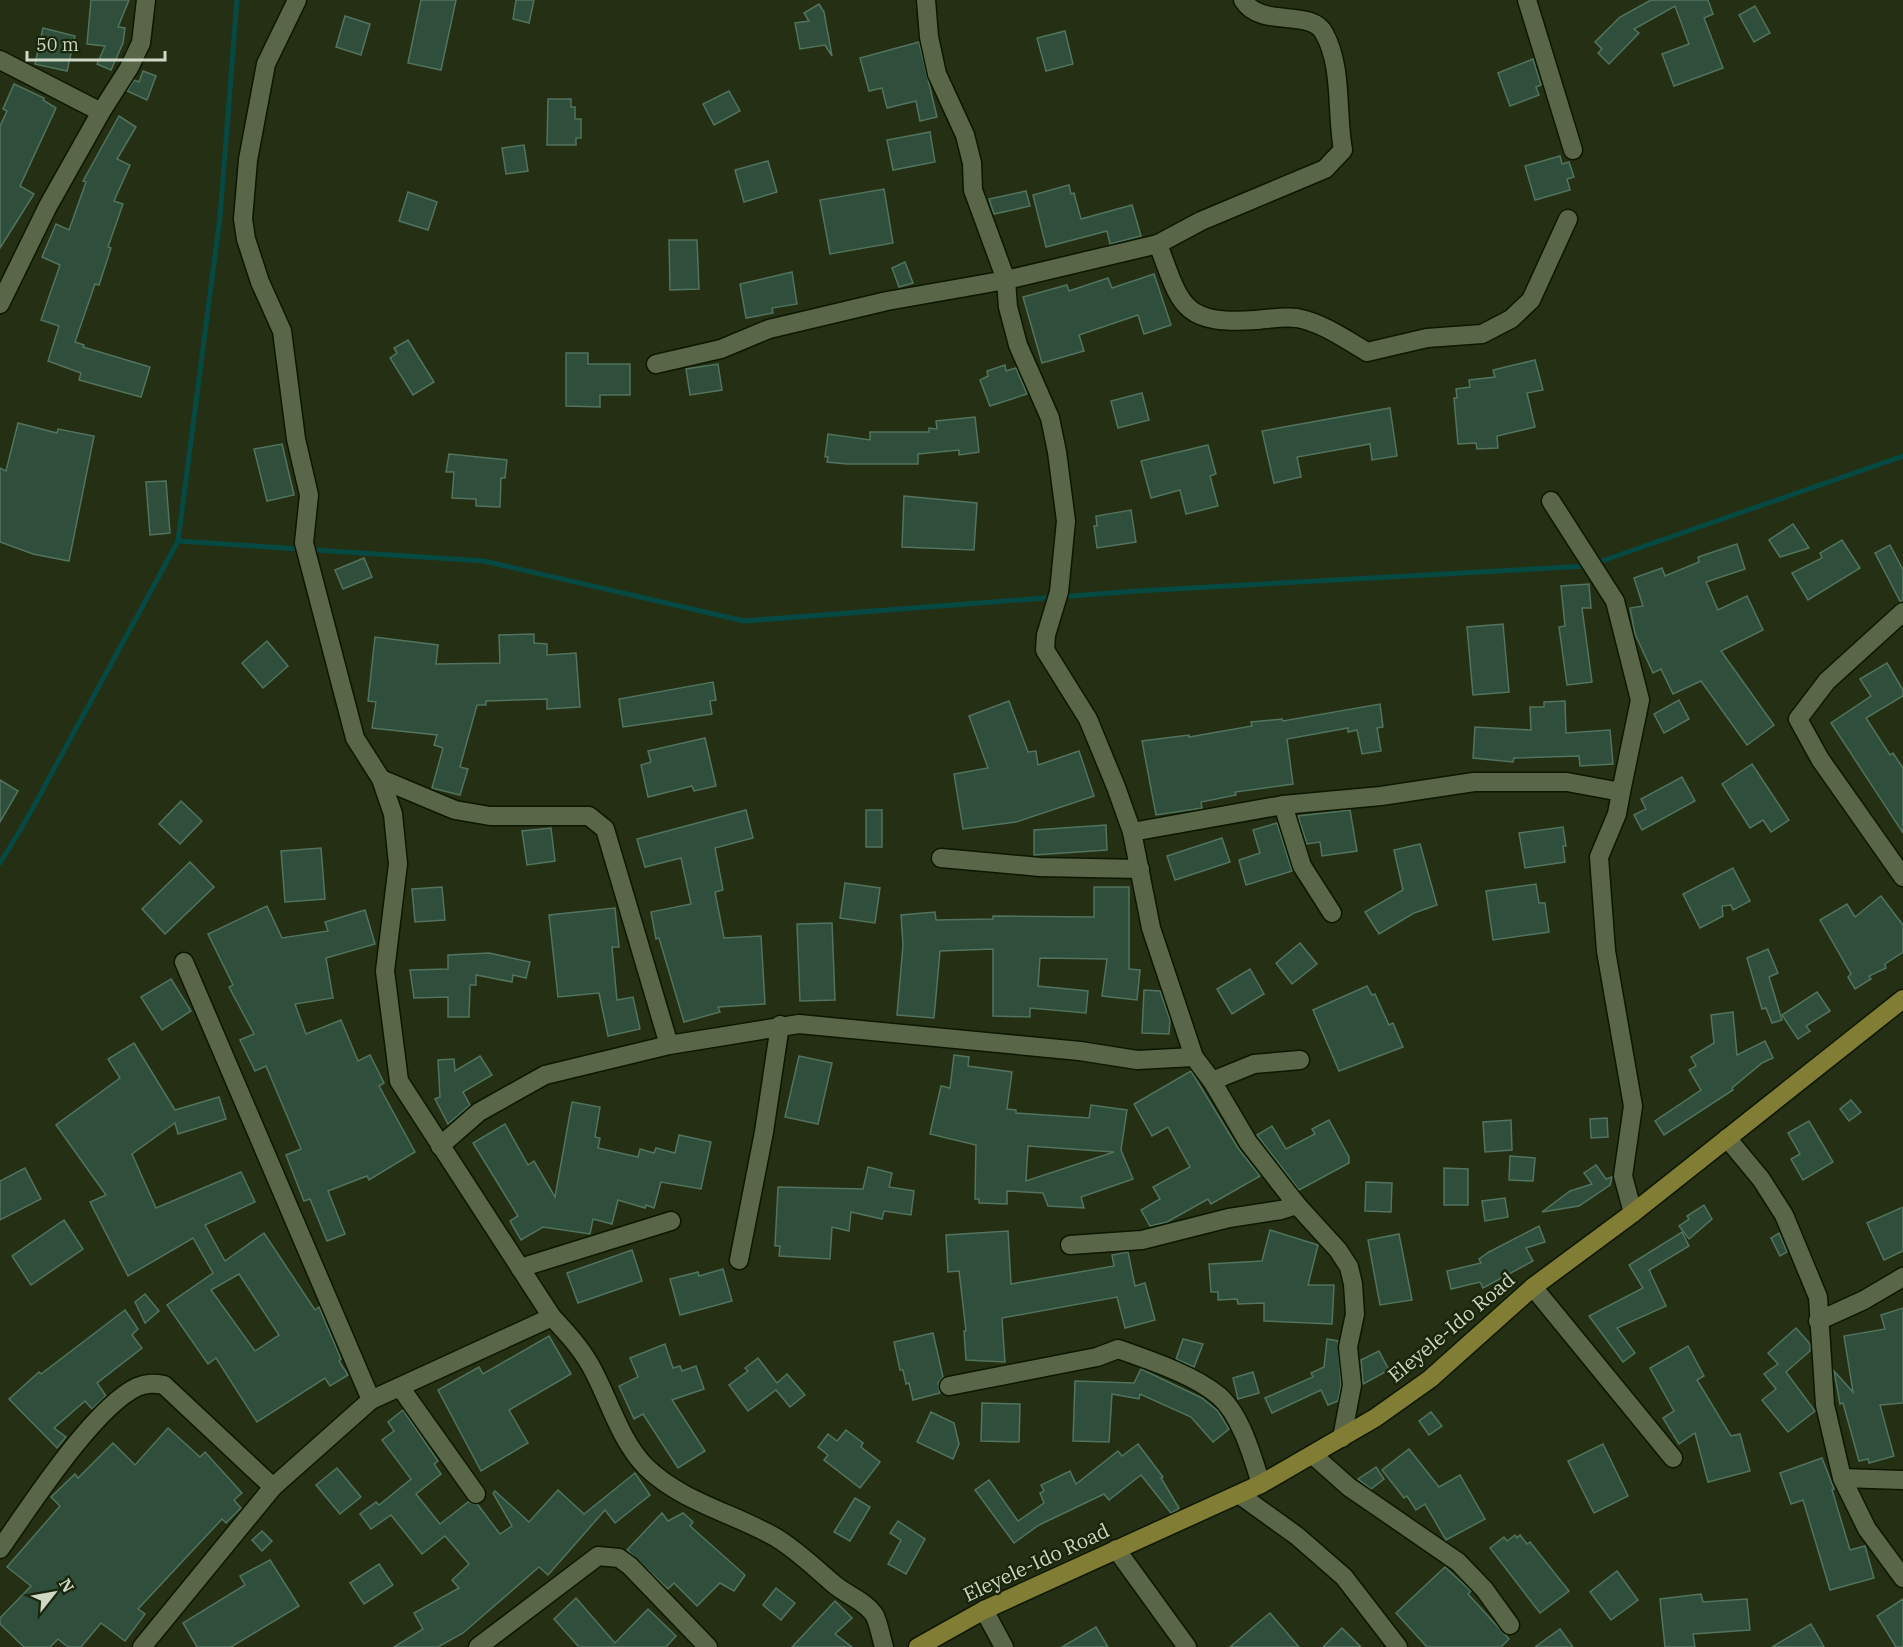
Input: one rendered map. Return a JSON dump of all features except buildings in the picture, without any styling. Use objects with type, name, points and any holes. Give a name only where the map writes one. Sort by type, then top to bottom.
[{"type":"main road","name":"Eleyele-Ido Road","points":[[918,1647],[984,1610],[1240,1495],[1342,1438],[1430,1379],[1533,1287],[1633,1213],[1903,999]]},
{"type":"street","points":[[0,304],[48,206],[101,112],[129,68],[141,43],[146,0]]},
{"type":"street","points":[[297,0],[266,64],[246,170],[243,219],[246,239],[260,282],[282,331],[296,439],[309,495],[303,543],[355,738],[381,779],[393,814],[398,864],[385,971],[399,1081],[552,1317],[577,1344],[590,1364],[620,1430],[648,1468],[707,1506],[774,1537],[788,1546],[874,1615],[884,1647]]},
{"type":"street","points":[[926,0],[929,37],[936,74],[965,135],[972,162],[973,190],[1006,280],[1008,307],[1018,345],[1050,418],[1063,489],[1066,521],[1063,566],[1045,650],[1088,719],[1132,832],[1151,928],[1194,1057],[1212,1081],[1248,1142],[1297,1204],[1338,1250],[1348,1267],[1353,1284],[1355,1314],[1348,1347],[1352,1385],[1342,1438]]},
{"type":"street","points":[[656,364],[721,349],[769,329],[887,301],[1006,280],[1158,244],[1201,221],[1325,169],[1343,150],[1338,123],[1335,60],[1324,31],[1312,22],[1264,16],[1243,0]]},
{"type":"street","points":[[1527,0],[1573,150]]},
{"type":"street","points":[[0,60],[101,112]]},
{"type":"street","points":[[1158,244],[1176,294],[1197,316],[1208,320],[1240,321],[1296,318],[1332,330],[1367,352],[1427,338],[1482,334],[1511,319],[1531,300],[1568,219]]},
{"type":"street","points":[[1551,501],[1614,601],[1640,699],[1617,814],[1599,857],[1606,951],[1633,1106],[1623,1176],[1633,1213]]},
{"type":"street","points":[[1903,612],[1827,681],[1798,719],[1820,759],[1903,877]]},
{"type":"street","points":[[381,779],[456,810],[490,816],[589,816],[599,822],[605,829],[669,1045]]},
{"type":"street","points":[[1132,832],[1283,805],[1381,796],[1474,782],[1567,782],[1621,792]]},
{"type":"street","points":[[1283,805],[1302,866],[1332,913]]},
{"type":"street","points":[[941,858],[1040,867],[1140,869]]},
{"type":"street","points":[[184,963],[371,1400]]},
{"type":"street","points":[[440,1146],[479,1112],[545,1075],[669,1045],[780,1025],[799,1024],[1080,1051],[1137,1060],[1194,1057]]},
{"type":"street","points":[[739,1260],[764,1132],[780,1025]]},
{"type":"street","points":[[1212,1081],[1254,1064],[1300,1060]]},
{"type":"street","points":[[1727,1138],[1761,1179],[1784,1215],[1818,1297],[1825,1405],[1842,1478],[1867,1529],[1903,1578]]},
{"type":"street","points":[[1070,1245],[1142,1240],[1229,1218],[1281,1210],[1297,1204]]},
{"type":"street","points":[[520,1268],[671,1221]]},
{"type":"street","points":[[1818,1321],[1864,1300],[1903,1277]]},
{"type":"street","points":[[1533,1287],[1672,1458]]},
{"type":"street","points":[[142,1647],[273,1487],[371,1400],[552,1317]]},
{"type":"street","points":[[949,1386],[1097,1357],[1118,1349],[1170,1368],[1220,1397],[1246,1437],[1261,1484]]},
{"type":"street","points":[[0,1549],[46,1484],[101,1416],[136,1388],[152,1382],[164,1385],[273,1487]]},
{"type":"street","points":[[400,1387],[476,1494]]},
{"type":"street","points":[[1313,1455],[1349,1487],[1458,1562],[1484,1589],[1510,1625]]},
{"type":"street","points":[[1842,1478],[1903,1480]]},
{"type":"street","points":[[1240,1495],[1297,1536],[1344,1577],[1398,1647]]},
{"type":"street","points":[[1116,1549],[1187,1647]]},
{"type":"street","points":[[486,1645],[598,1556],[620,1558],[630,1566],[708,1647]]},
{"type":"street","points":[[984,1610],[1004,1647]]},
{"type":"waterway","points":[[0,863],[24,824],[178,541],[220,217],[237,0]]},
{"type":"waterway","points":[[1596,563],[1903,456]]},
{"type":"waterway","points":[[178,541],[484,561],[744,621],[1137,591],[1587,566]]}]
